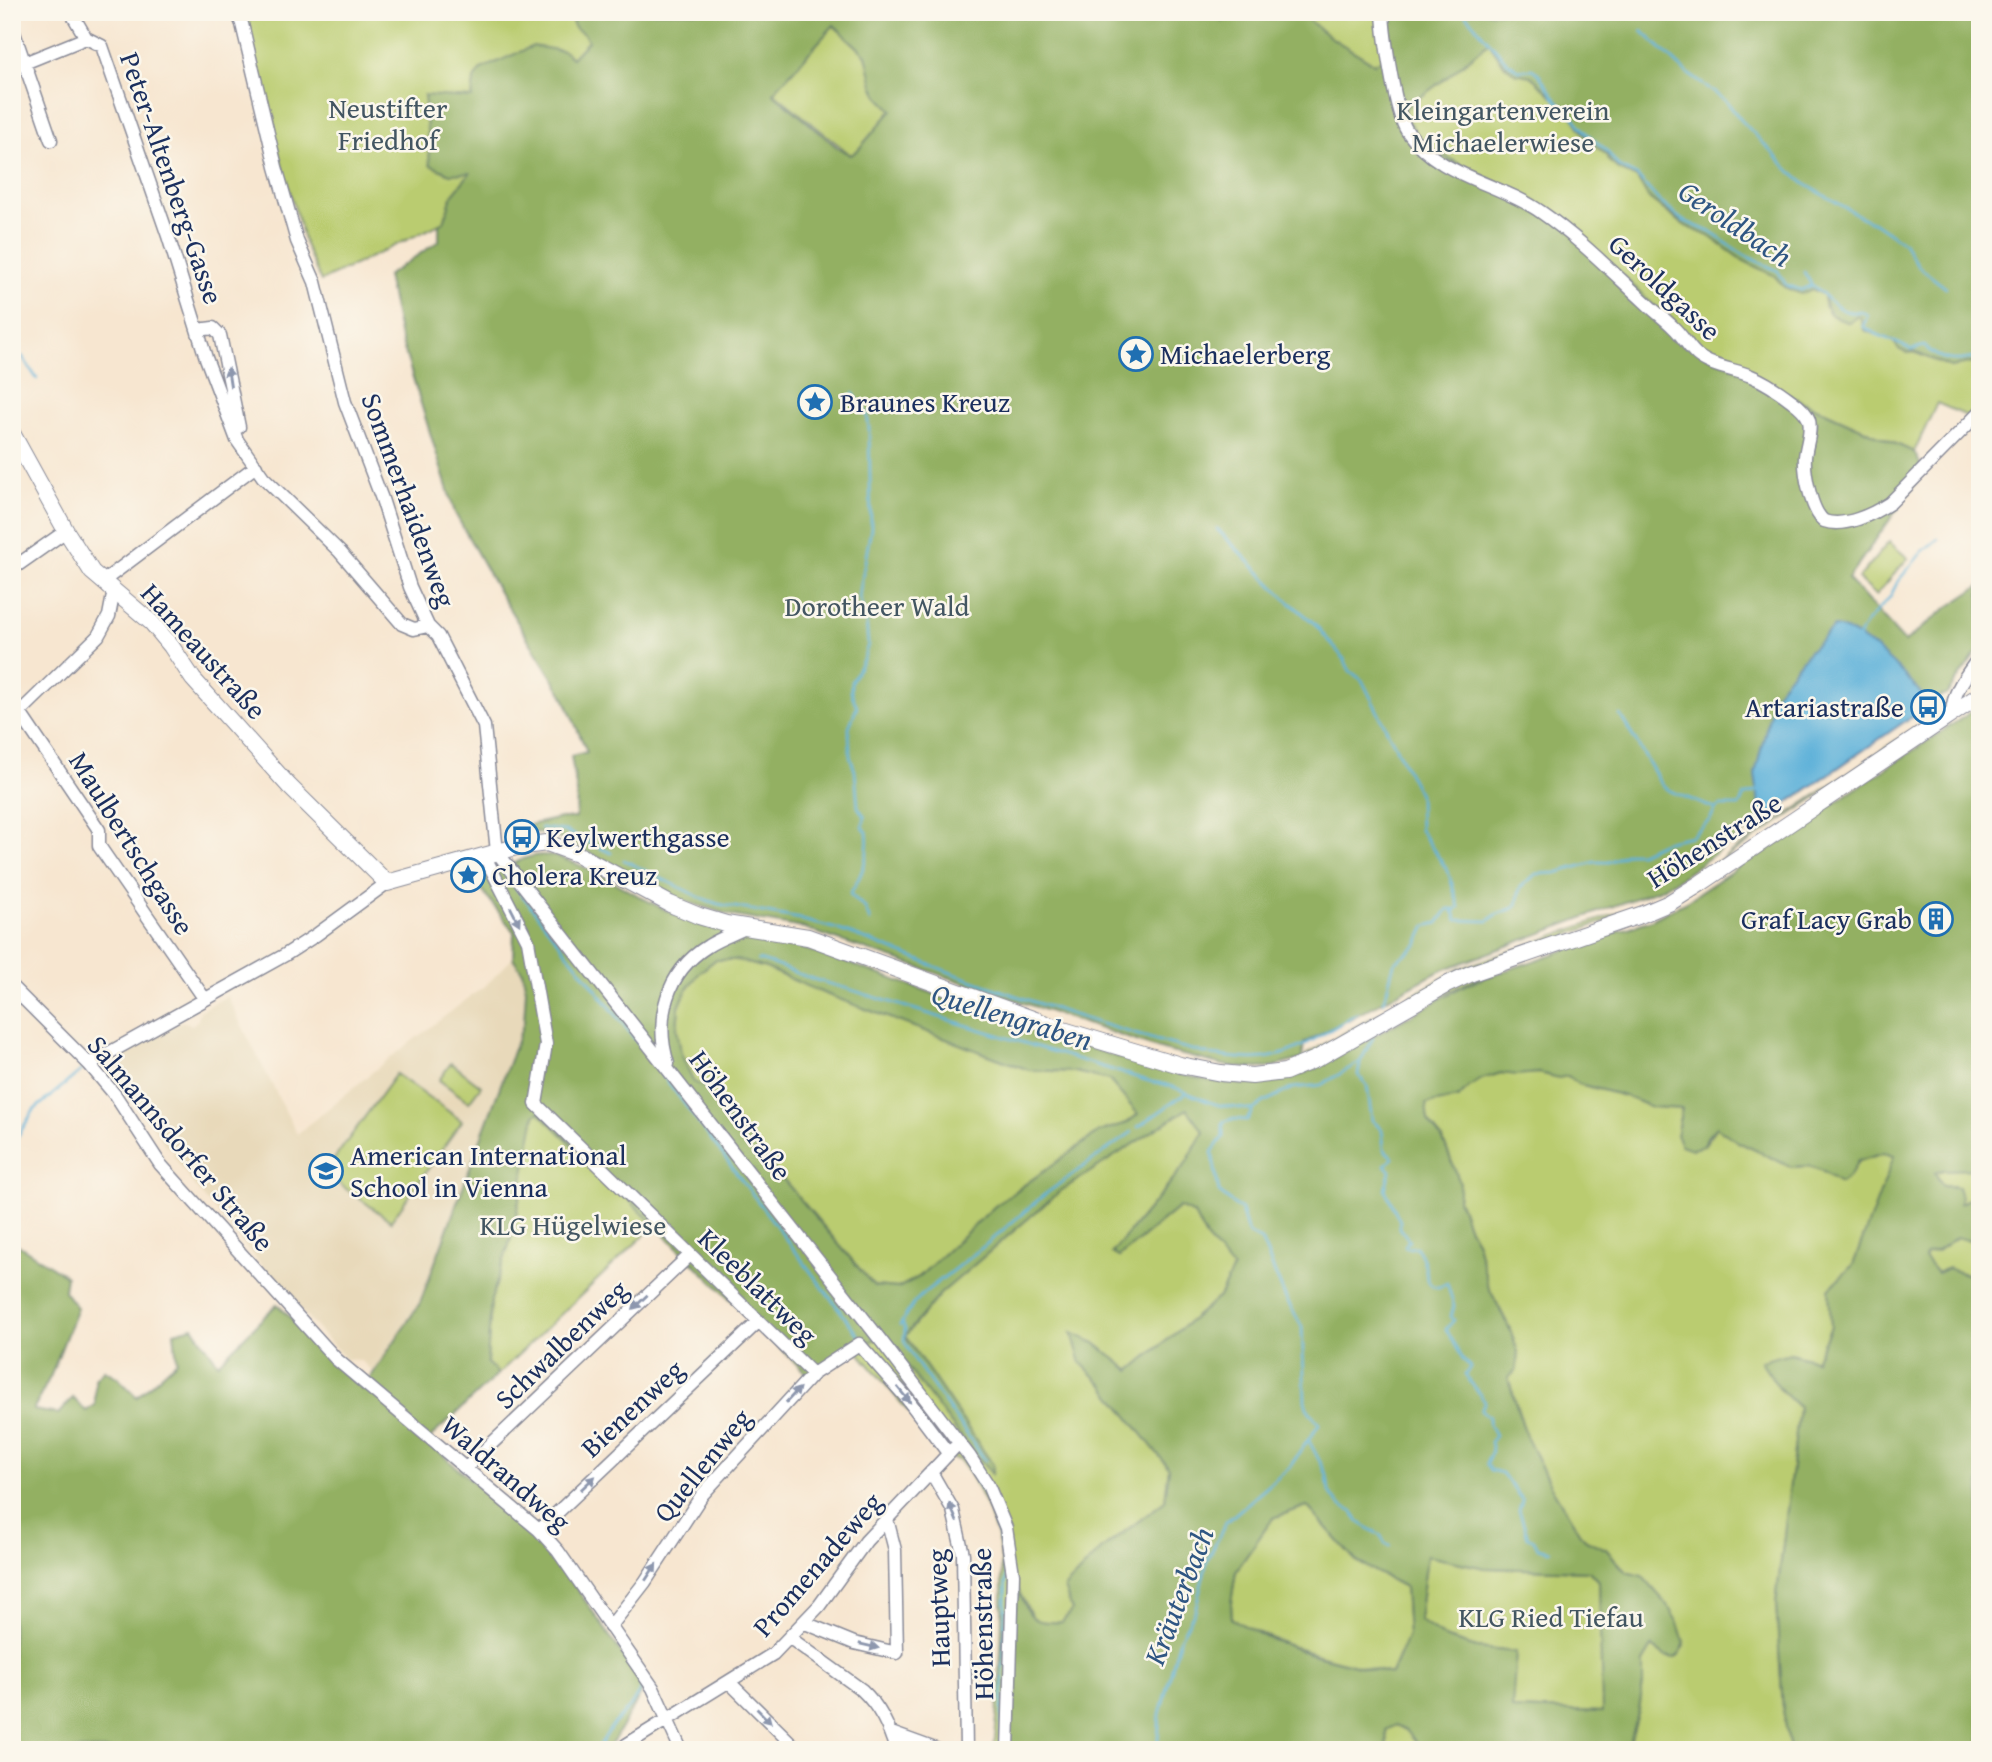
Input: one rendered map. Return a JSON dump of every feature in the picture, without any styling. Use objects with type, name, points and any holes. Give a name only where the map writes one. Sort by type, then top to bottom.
[{"type":"main road","name":"Hameaustraße","points":[[12,433],[92,572],[137,609],[159,632],[193,679],[289,786],[387,883]]},
{"type":"main road","name":"Höhenstraße","points":[[747,927],[789,933],[827,943],[1060,1029],[1160,1059],[1221,1073],[1252,1076],[1285,1072],[1316,1059],[1472,973],[1643,914],[1680,897],[1980,695]]},
{"type":"main road","points":[[387,883],[533,843],[557,846],[577,854],[684,910],[710,920],[747,927]]},
{"type":"street","name":"Peter-Altenberg-Gasse","points":[[71,12],[86,38],[102,46],[237,440],[281,496],[340,552],[402,624],[414,629],[428,626]]},
{"type":"street","name":"Sommerhaidenweg","points":[[237,12],[276,167],[297,241],[315,282],[345,402],[382,499],[410,587],[428,626],[438,636],[484,726],[490,853]]},
{"type":"street","name":"Geroldgasse","points":[[1383,12],[1399,110],[1405,128],[1414,139],[1423,149],[1460,174],[1540,211],[1591,251],[1672,326],[1698,356],[1713,364],[1753,376],[1798,405],[1808,418],[1810,426],[1805,460],[1807,476],[1815,508],[1824,521],[1835,523],[1852,520],[1890,503],[1980,412]]},
{"type":"street","points":[[12,27],[18,66],[51,139]]},
{"type":"street","points":[[18,66],[86,38]]},
{"type":"street","name":"Peter-Altenberg-Gasse","points":[[198,330],[213,328],[220,335],[237,421],[256,466]]},
{"type":"street","points":[[16,717],[98,636],[109,616],[108,586],[256,466]]},
{"type":"street","points":[[12,569],[66,531]]},
{"type":"street","points":[[1952,713],[1952,701],[1957,688],[1980,656]]},
{"type":"street","name":"Maulbertschgasse","points":[[16,717],[99,830],[99,846],[204,998]]},
{"type":"street","points":[[490,853],[670,1071]]},
{"type":"street","name":"Kleeblattweg","points":[[490,853],[528,941],[546,1044],[536,1104],[813,1374],[859,1344],[905,1396],[948,1453]]},
{"type":"street","points":[[89,1064],[285,955],[387,883]]},
{"type":"street","name":"Höhenstraße","points":[[747,927],[715,941],[695,955],[683,966],[671,985],[661,1023],[670,1071],[959,1443],[988,1485],[1001,1512],[1009,1544],[1013,1588],[1008,1750]]},
{"type":"street","name":"Salmannsdorfer Straße","points":[[12,987],[89,1064],[115,1095],[160,1164],[281,1301]]},
{"type":"street","name":"Schwalbenweg","points":[[466,1468],[690,1255]]},
{"type":"street","name":"Waldrandweg","points":[[281,1301],[335,1359],[539,1530],[558,1551],[653,1688],[681,1750]]},
{"type":"street","name":"Bienenweg","points":[[539,1530],[758,1322]]},
{"type":"street","name":"Quellenweg","points":[[610,1627],[645,1581],[702,1495],[813,1374]]},
{"type":"street","name":"Promenadeweg","points":[[626,1745],[774,1654],[805,1623],[866,1541],[959,1443]]},
{"type":"street","name":"Hauptweg","points":[[931,1472],[953,1510],[963,1554],[967,1750]]},
{"type":"street","points":[[805,1623],[854,1643],[897,1653],[895,1550],[887,1519]]},
{"type":"street","points":[[790,1638],[863,1690],[882,1714],[896,1750]]},
{"type":"street","points":[[729,1682],[798,1750]]},
{"type":"street","points":[[891,1733],[938,1750]]},
{"type":"shaded area","name":"American International School in Vienna","points":[[513,958],[522,971],[526,989],[524,1023],[420,1303],[373,1372],[360,1360],[346,1359],[300,1310],[195,1187],[173,1155],[174,1150],[166,1146],[116,1071],[115,1064],[117,1060],[182,1021],[192,1025],[198,1020],[200,1011],[227,996],[297,1134],[386,1061],[487,984]]},
{"type":"green space","name":"Neustifter Friedhof","points":[[243,12],[635,12],[444,222],[321,281],[306,247],[271,127]]},
{"type":"green space","name":"Dorotheer Wald","points":[[567,12],[1217,12],[1222,21],[1245,12],[1303,12],[1326,34],[1374,64],[1391,53],[1386,12],[1980,12],[1980,364],[1966,363],[1953,368],[1914,352],[1907,353],[1898,349],[1894,341],[1864,330],[1860,317],[1857,316],[1850,323],[1831,314],[1826,307],[1824,295],[1812,289],[1801,294],[1784,287],[1775,276],[1742,260],[1709,236],[1686,226],[1648,197],[1637,178],[1619,170],[1608,159],[1609,156],[1588,140],[1570,113],[1531,76],[1515,73],[1502,62],[1489,42],[1403,110],[1416,133],[1430,148],[1532,199],[1591,245],[1703,353],[1914,452],[1924,471],[1848,579],[1905,642],[1944,610],[1980,586],[1980,648],[1946,695],[1926,700],[1914,715],[1680,878],[1660,889],[1440,971],[1304,1043],[1302,1059],[1268,1068],[1223,1065],[1163,1050],[803,928],[734,916],[681,900],[564,840],[527,830],[525,826],[561,818],[576,818],[577,792],[571,756],[587,752],[563,695],[500,594],[455,513],[399,333],[387,276],[439,241],[439,225],[444,222],[452,195],[470,173],[450,174],[430,165],[424,95],[472,98],[474,79],[481,69],[533,46],[564,51],[572,58],[588,41],[585,35],[575,28]],"holes":[[[834,25],[866,55],[878,96],[892,110],[851,155],[837,147],[773,93]]]},
{"type":"green space","points":[[1303,12],[1381,12],[1386,56],[1374,64],[1326,34]]},
{"type":"green space","points":[[833,25],[866,55],[878,96],[892,110],[851,155],[773,92]]},
{"type":"green space","name":"Kleingartenverein Michaelerwiese","points":[[1489,42],[1502,62],[1515,73],[1531,75],[1570,113],[1588,140],[1609,157],[1608,160],[1619,170],[1637,178],[1648,197],[1686,226],[1709,236],[1742,260],[1775,276],[1784,287],[1812,288],[1824,295],[1825,306],[1861,317],[1907,353],[1914,352],[1953,368],[1966,363],[1980,364],[1980,404],[1967,416],[1937,403],[1914,452],[1702,353],[1591,245],[1532,199],[1429,148],[1416,133],[1403,110]]},
{"type":"green space","points":[[1889,542],[1908,558],[1876,595],[1858,579]]},
{"type":"green space","points":[[1980,706],[1980,1169],[1942,1170],[1935,1173],[1943,1186],[1958,1187],[1960,1203],[1980,1194],[1980,1248],[1973,1242],[1957,1237],[1937,1251],[1926,1254],[1924,1258],[1937,1273],[1948,1268],[1980,1277],[1980,1750],[1790,1750],[1783,1710],[1776,1604],[1799,1407],[1779,1388],[1761,1361],[1790,1353],[1815,1360],[1831,1327],[1829,1289],[1853,1265],[1894,1156],[1884,1153],[1858,1161],[1850,1176],[1840,1183],[1809,1166],[1791,1167],[1738,1142],[1716,1127],[1707,1137],[1704,1146],[1692,1149],[1681,1145],[1676,1135],[1682,1109],[1652,1107],[1625,1096],[1579,1084],[1568,1076],[1559,1078],[1539,1073],[1501,1073],[1482,1079],[1458,1098],[1426,1104],[1428,1121],[1443,1140],[1460,1183],[1458,1199],[1477,1243],[1488,1286],[1509,1327],[1518,1352],[1516,1371],[1508,1378],[1526,1436],[1549,1483],[1580,1534],[1586,1540],[1606,1549],[1626,1572],[1642,1576],[1666,1603],[1678,1623],[1684,1642],[1680,1654],[1675,1658],[1665,1656],[1652,1647],[1643,1662],[1639,1710],[1628,1750],[1422,1750],[1406,1730],[1396,1725],[1386,1730],[1387,1750],[1004,1750],[1016,1587],[1032,1616],[1042,1621],[1062,1622],[1072,1610],[1064,1588],[1102,1549],[1165,1501],[1169,1468],[1104,1386],[1081,1363],[1072,1333],[1095,1343],[1130,1371],[1219,1297],[1233,1269],[1206,1238],[1194,1214],[1179,1207],[1119,1257],[1112,1253],[1185,1165],[1204,1132],[1187,1109],[1059,1192],[940,1294],[905,1336],[993,1465],[992,1474],[883,1335],[856,1349],[812,1379],[539,1112],[535,1115],[513,1232],[491,1300],[487,1363],[498,1374],[432,1436],[430,1444],[548,1547],[645,1687],[606,1750],[12,1750],[12,1241],[66,1276],[64,1291],[77,1308],[51,1375],[33,1410],[58,1414],[73,1398],[86,1411],[95,1405],[95,1379],[104,1370],[117,1377],[137,1397],[177,1361],[174,1332],[193,1327],[218,1363],[277,1304],[362,1390],[420,1303],[524,1022],[526,989],[522,971],[513,958],[514,932],[472,877],[499,870],[531,856],[557,857],[592,871],[666,910],[698,923],[824,955],[1050,1035],[1141,1064],[1181,1075],[1242,1084],[1279,1080],[1314,1069],[1467,984],[1651,920],[1684,903]],"holes":[[[715,960],[736,960],[766,968],[823,993],[1029,1070],[1075,1072],[1109,1080],[1138,1114],[1127,1123],[1099,1132],[995,1206],[919,1277],[898,1288],[874,1286],[739,1127],[722,1111],[710,1091],[693,1081],[681,1053],[677,1028],[679,1007],[687,989],[700,972]],[[1307,1506],[1357,1562],[1405,1587],[1408,1635],[1391,1674],[1308,1653],[1265,1637],[1232,1619],[1231,1603],[1236,1571],[1273,1518]],[[1427,1556],[1485,1568],[1589,1571],[1599,1582],[1602,1712],[1512,1709],[1516,1652],[1477,1648],[1447,1639],[1419,1620]]]},
{"type":"green space","points":[[1916,727],[1918,729],[1659,902],[1573,933],[1305,1059],[1307,1054],[1459,969],[1655,900],[1676,890]]},
{"type":"green space","points":[[715,960],[736,960],[766,968],[823,993],[1029,1070],[1075,1072],[1109,1080],[1139,1114],[1127,1123],[1099,1132],[995,1206],[919,1277],[898,1288],[874,1286],[739,1127],[722,1111],[710,1091],[692,1081],[680,1053],[677,1028],[679,1007],[687,989],[700,972]]},
{"type":"green space","points":[[451,1063],[481,1086],[469,1102],[439,1080]]},
{"type":"green space","points":[[1501,1073],[1568,1076],[1579,1084],[1625,1096],[1652,1107],[1682,1109],[1678,1125],[1704,1146],[1716,1127],[1738,1142],[1791,1167],[1809,1166],[1840,1183],[1850,1176],[1858,1161],[1884,1153],[1895,1156],[1853,1265],[1829,1289],[1831,1327],[1815,1360],[1790,1353],[1779,1388],[1799,1407],[1776,1604],[1783,1710],[1790,1750],[1628,1750],[1639,1710],[1643,1662],[1652,1647],[1665,1656],[1676,1658],[1684,1646],[1680,1630],[1606,1549],[1586,1540],[1580,1534],[1549,1483],[1526,1436],[1508,1377],[1516,1371],[1518,1352],[1509,1327],[1488,1286],[1477,1243],[1458,1199],[1460,1183],[1443,1140],[1428,1121],[1424,1107],[1426,1103],[1458,1098],[1482,1079]]},
{"type":"green space","points":[[396,1074],[462,1121],[391,1221],[324,1173]]},
{"type":"green space","points":[[1187,1109],[1204,1131],[1185,1165],[1112,1253],[1119,1257],[1179,1207],[1194,1214],[1206,1238],[1234,1268],[1219,1297],[1130,1371],[1095,1343],[1072,1334],[1082,1363],[1104,1386],[1169,1468],[1165,1501],[1102,1549],[1072,1610],[1062,1622],[1040,1623],[1033,1618],[1017,1588],[1004,1750],[994,1750],[1001,1660],[1002,1571],[994,1526],[982,1497],[960,1460],[951,1458],[939,1448],[856,1349],[883,1335],[967,1445],[992,1473],[993,1465],[905,1336],[940,1294],[1059,1192]]},
{"type":"green space","name":"KLG Hügelwiese","points":[[539,1112],[655,1225],[498,1374],[487,1363],[491,1300],[513,1232],[535,1114]]},
{"type":"green space","points":[[1980,1169],[1980,1194],[1961,1203],[1953,1186],[1943,1186],[1935,1173]]},
{"type":"green space","points":[[1957,1237],[1973,1242],[1980,1248],[1980,1277],[1945,1269],[1937,1273],[1924,1258],[1926,1254],[1937,1251]]},
{"type":"green space","points":[[1307,1506],[1357,1562],[1405,1587],[1408,1635],[1391,1674],[1290,1646],[1232,1619],[1231,1603],[1236,1571],[1273,1518]]},
{"type":"green space","name":"KLG Ried Tiefau","points":[[1427,1556],[1485,1568],[1589,1571],[1599,1582],[1603,1712],[1511,1709],[1516,1652],[1477,1648],[1447,1639],[1419,1620]]},
{"type":"green space","points":[[1396,1725],[1406,1730],[1422,1750],[1387,1750],[1386,1730]]},
{"type":"water","points":[[1834,627],[1846,630],[1871,645],[1926,699],[1914,715],[1761,821],[1755,774],[1774,697],[1809,651]]},
{"type":"waterway","name":"Geroldbach","points":[[1463,12],[1507,62],[1519,70],[1532,69],[1538,73],[1557,101],[1569,111],[1586,133],[1606,150],[1619,167],[1637,176],[1659,201],[1682,220],[1710,232],[1744,255],[1778,271],[1786,285],[1801,290],[1812,285],[1840,308],[1868,315],[1863,326],[1911,350],[1924,346],[1937,356],[1950,360],[1980,357]]},
{"type":"waterway","points":[[1642,31],[1687,73],[1726,101],[1741,120],[1805,184],[1875,223],[1904,243],[1919,267],[1946,288]]},
{"type":"waterway","points":[[1804,272],[1811,284]]},
{"type":"waterway","points":[[22,356],[37,379]]},
{"type":"waterway","points":[[853,393],[867,414],[869,428],[871,528],[859,596],[866,621],[868,644],[851,682],[851,692],[857,707],[849,727],[850,756],[855,771],[858,807],[865,817],[862,827],[867,832],[867,849],[861,872],[850,894],[865,908],[870,921]]},
{"type":"waterway","points":[[1217,529],[1288,601],[1314,623],[1344,659],[1350,671],[1362,680],[1419,794],[1420,830],[1448,871],[1459,907],[1453,912]]},
{"type":"waterway","name":"Kräuterbach","points":[[1858,638],[1866,623],[1890,597],[1898,581],[1923,551],[1938,539]]},
{"type":"waterway","points":[[1620,715],[1662,785],[1715,809]]},
{"type":"waterway","name":"Kräuterbach","points":[[1384,1002],[1394,963],[1417,945],[1426,926],[1438,923],[1448,909],[1453,909],[1457,920],[1488,921],[1497,914],[1514,908],[1520,888],[1536,874],[1556,873],[1595,862],[1609,862],[1628,853],[1640,853],[1663,842],[1691,836],[1710,820],[1715,809],[1720,806],[1739,806],[1744,796],[1758,791]]},
{"type":"waterway","points":[[541,828],[565,831],[611,853]]},
{"type":"waterway","points":[[624,860],[718,904],[801,919]]},
{"type":"waterway","points":[[507,876],[646,1053],[860,1337]]},
{"type":"waterway","points":[[802,920],[837,929]]},
{"type":"waterway","points":[[839,930],[1045,1006],[1208,1054]]},
{"type":"waterway","name":"Quellengraben","points":[[758,960],[816,980],[1169,1086],[1219,1105],[1252,1110]]},
{"type":"waterway","points":[[1211,1055],[1256,1059],[1283,1054],[1358,1013]]},
{"type":"waterway","name":"Kräuterbach","points":[[1157,1750],[1160,1714],[1180,1638],[1195,1611],[1207,1561],[1226,1522],[1289,1468],[1319,1424],[1305,1401],[1302,1327],[1286,1299],[1261,1240],[1248,1233],[1241,1210],[1219,1192],[1212,1152],[1223,1137],[1223,1122],[1232,1119],[1247,1120],[1253,1110],[1264,1102],[1293,1088],[1321,1085],[1360,1062],[1373,1038]]},
{"type":"waterway","points":[[1360,1064],[1358,1075],[1367,1085],[1372,1120],[1382,1130],[1384,1149],[1393,1158],[1385,1165],[1390,1171],[1385,1189],[1400,1221],[1400,1228],[1409,1240],[1405,1246],[1416,1247],[1424,1262],[1427,1280],[1432,1286],[1439,1287],[1447,1283],[1454,1306],[1451,1317],[1454,1320],[1446,1329],[1470,1367],[1465,1375],[1485,1401],[1481,1410],[1489,1417],[1489,1425],[1495,1436],[1490,1442],[1492,1451],[1486,1464],[1490,1470],[1502,1473],[1522,1500],[1519,1510],[1528,1537],[1534,1540],[1538,1548],[1550,1551]]},
{"type":"waterway","points":[[12,1145],[34,1110],[82,1070]]},
{"type":"waterway","points":[[1138,1127],[1186,1093]]},
{"type":"waterway","points":[[900,1325],[913,1304],[925,1292],[1044,1195],[1132,1132]]},
{"type":"waterway","points":[[902,1322],[905,1329],[904,1341],[916,1362],[985,1460]]},
{"type":"waterway","points":[[937,1429],[949,1442]]},
{"type":"waterway","points":[[1309,1441],[1327,1475],[1329,1492],[1341,1506],[1353,1512],[1357,1521],[1381,1536],[1385,1544],[1390,1546]]},
{"type":"waterway","points":[[977,1481],[985,1494]]},
{"type":"waterway","points":[[993,1513],[1006,1574],[1001,1750]]},
{"type":"waterway","points":[[597,1750],[641,1689]]},
{"type":"place","name":"Michaelerberg","points":[[1136,354]]},
{"type":"place","name":"Braunes Kreuz","points":[[815,402]]},
{"type":"place","name":"Artariastraße","points":[[1928,707]]},
{"type":"place","name":"Keylwerthgasse","points":[[522,837]]},
{"type":"place","name":"Cholera Kreuz","points":[[468,875]]},
{"type":"place","name":"Graf Lacy Grab","points":[[1936,919]]},
{"type":"place","name":"American International School in Vienna","points":[[326,1171]]}]
